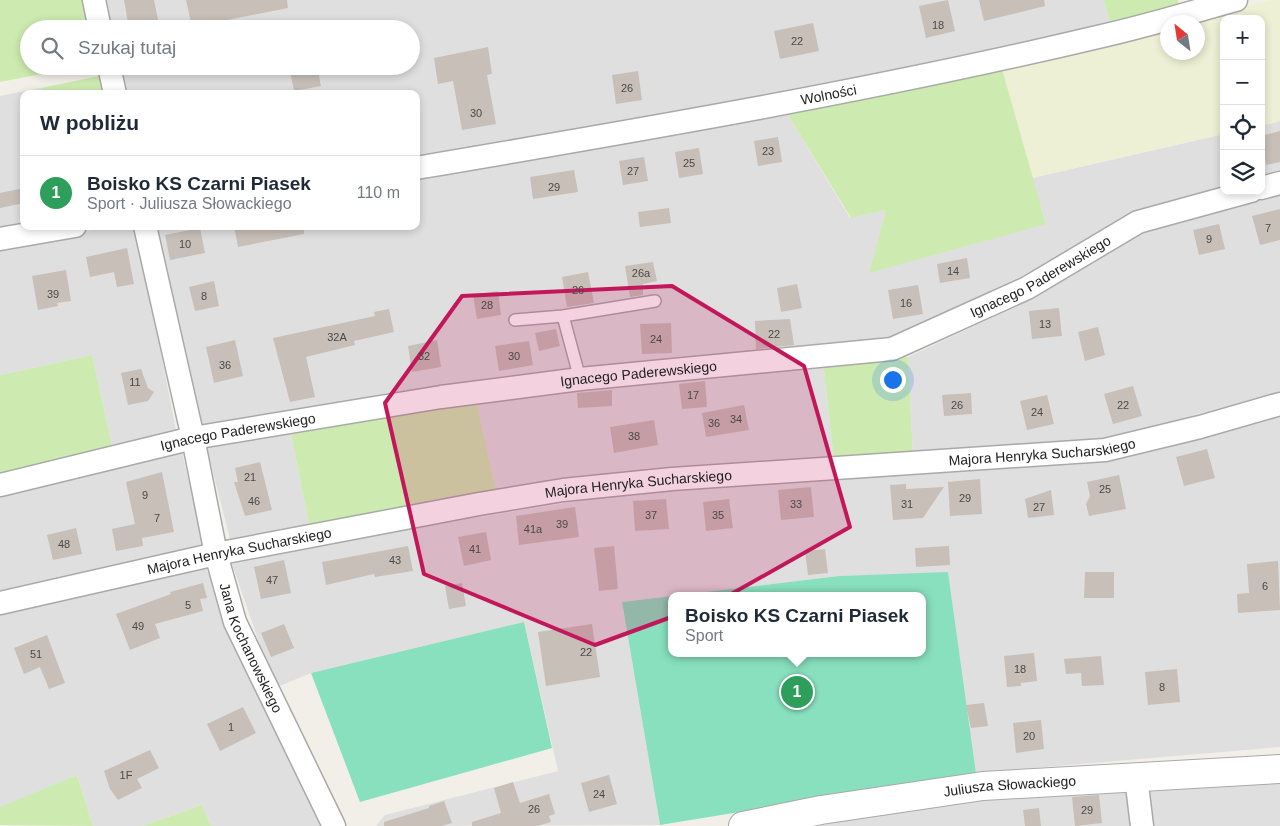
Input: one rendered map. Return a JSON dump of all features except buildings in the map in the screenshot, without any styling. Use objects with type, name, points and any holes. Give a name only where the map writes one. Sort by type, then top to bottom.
[{"type":"street","points":[[94,0],[98,20]]},
{"type":"street","name":"Wolności","points":[[420,167],[643,129],[872,86],[1103,36],[1236,0]]},
{"type":"street","points":[[111,75],[114,90]]},
{"type":"street","points":[[1265,187],[1280,183]]},
{"type":"street","name":"Ignacego Paderewskiego","points":[[0,485],[193,438],[441,397],[580,379],[892,349],[1027,288],[1138,222],[1236,195]]},
{"type":"street","points":[[0,239],[53,230]]},
{"type":"street","name":"Jana Kochanowskiego","points":[[146,230],[193,438],[216,554],[235,622],[334,826]]},
{"type":"street","name":"Majora Henryka Sucharskiego","points":[[0,603],[216,554],[563,490],[672,479],[1106,450],[1200,427],[1280,404]]},
{"type":"street","name":"Juliusza Słowackiego","points":[[743,826],[820,810],[983,786],[1280,769]]},
{"type":"street","points":[[1136,777],[1142,826]]},
{"type":"lane","points":[[515,320],[563,316],[655,301]]},
{"type":"lane","points":[[563,316],[580,379]]},
{"type":"highlighted area","points":[[672,286],[804,366],[850,527],[726,597],[595,645],[424,574],[385,403],[462,296]]},
{"type":"shaded area","points":[[105,0],[1104,0],[1110,24],[769,100],[420,157],[420,90],[125,90],[121,75],[420,75],[420,20],[109,20]]},
{"type":"shaded area","points":[[20,92],[20,227],[0,234],[0,96]]},
{"type":"shaded area","points":[[788,115],[850,218],[886,210],[870,272],[1046,223],[1032,178],[1220,135],[1220,189],[1131,213],[1057,259],[886,340],[202,427],[158,230],[420,230],[420,177]]},
{"type":"shaded area","points":[[1280,121],[1280,174],[1265,178],[1265,150],[1265,125]]},
{"type":"shaded area","points":[[1280,192],[1280,392],[1104,439],[913,455],[908,357],[1036,297],[1140,231]]},
{"type":"shaded area","points":[[92,230],[134,230],[137,232],[177,435],[113,449],[92,355],[0,375],[0,245]]},
{"type":"shaded area","points":[[823,362],[834,459],[589,476],[496,491],[476,399]]},
{"type":"shaded area","points":[[1280,411],[1280,747],[976,773],[948,573],[839,576],[705,592],[668,592],[668,596],[622,602],[660,825],[376,826],[385,815],[558,771],[524,622],[311,673],[275,688],[232,564],[370,535],[633,492],[939,472]]},
{"type":"shaded area","points":[[290,429],[309,524],[230,539],[206,445]]},
{"type":"shaded area","points":[[182,452],[204,547],[0,593],[0,493]]},
{"type":"shaded area","points":[[204,565],[217,590],[223,620],[323,826],[211,826],[202,805],[142,826],[93,826],[77,775],[0,809],[0,610]]},
{"type":"shaded area","points":[[1280,776],[1280,826],[1148,826],[1144,797],[1151,788]]},
{"type":"shaded area","points":[[1135,778],[1140,826],[751,826]]},
{"type":"green space","points":[[0,0],[87,0],[91,20],[20,20],[20,75],[36,75],[0,82]]},
{"type":"green space","points":[[1104,0],[1178,0],[1179,7],[1110,24]]},
{"type":"green space","points":[[1272,0],[1280,0],[1280,121],[1265,125],[1265,15],[1220,15],[1220,135],[1032,178],[1002,69],[1160,29],[1160,60],[1205,60],[1205,17]]},
{"type":"green space","points":[[1002,69],[1046,224],[869,273],[886,210],[851,218],[788,115]]},
{"type":"green space","points":[[99,76],[102,90],[41,90],[41,88]]},
{"type":"green space","points":[[92,355],[113,449],[0,474],[0,375]]},
{"type":"green space","points":[[908,357],[913,455],[834,459],[823,362]]},
{"type":"green space","points":[[476,399],[496,491],[309,524],[290,429]]},
{"type":"green space","points":[[948,572],[976,773],[660,825],[622,602],[668,596],[668,657],[926,657],[926,592],[706,592],[839,576]]},
{"type":"green space","points":[[524,622],[552,748],[360,802],[311,673]]},
{"type":"green space","points":[[77,775],[93,826],[0,825],[0,807]]},
{"type":"green space","points":[[202,805],[211,826],[142,826]]},
{"type":"place","name":"Boisko KS Czarni Piasek","points":[[797,692]]}]
